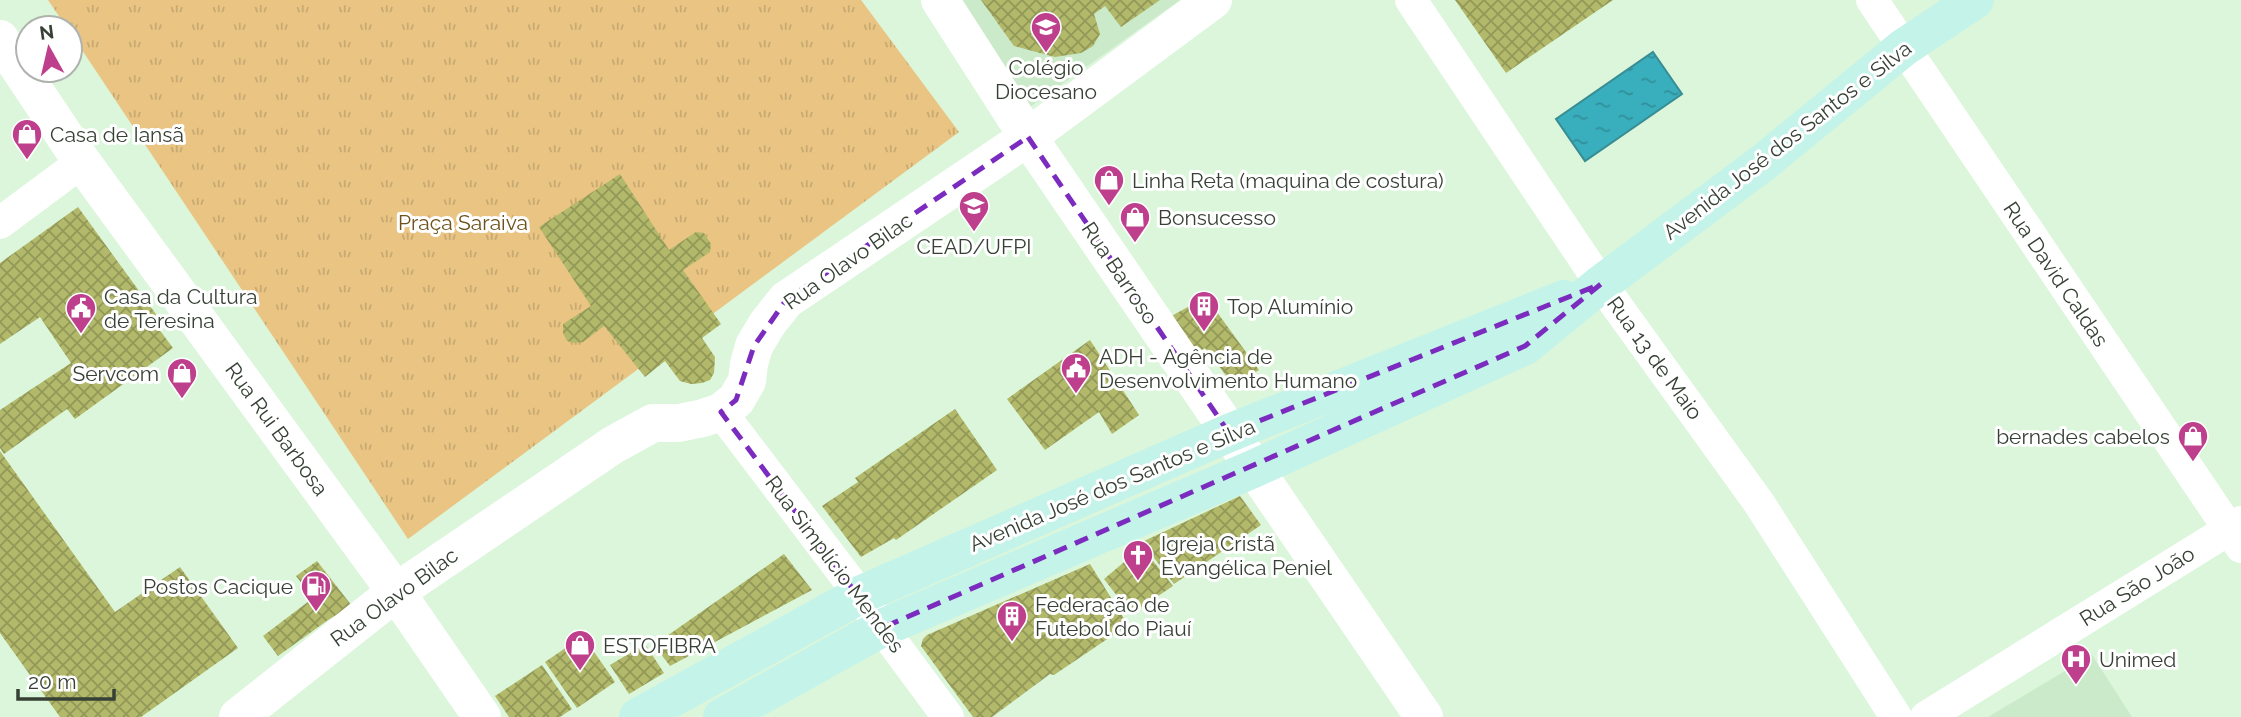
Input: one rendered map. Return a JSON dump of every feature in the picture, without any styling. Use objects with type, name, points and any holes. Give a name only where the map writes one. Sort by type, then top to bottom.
[{"type":"main road","name":"Avenida José dos Santos e Silva","points":[[722,717],[882,628],[1253,469],[1525,346],[1601,284],[1764,162],[1903,48],[1975,0]]},
{"type":"main road","name":"Avenida José dos Santos e Silva","points":[[638,717],[860,595],[1229,433],[1601,284]]},
{"type":"street","name":"Rua Barroso","points":[[940,0],[1028,137],[1424,717]]},
{"type":"street","name":"Rua Olavo Bilac","points":[[238,717],[396,592],[613,445],[653,423],[679,423],[721,412],[736,400],[747,381],[754,346],[786,300],[1028,137],[1213,0]]},
{"type":"street","name":"Rua 13 de Maio","points":[[1411,0],[1601,284],[1759,503],[1896,717]]},
{"type":"street","name":"Rua David Caldas","points":[[1871,0],[2237,533]]},
{"type":"street","name":"Rua Rui Barbosa","points":[[0,39],[82,162],[396,592],[482,717]]},
{"type":"street","points":[[0,223],[82,162]]},
{"type":"street","name":"Rua Simplício Mendes","points":[[721,412],[860,595],[948,717]]},
{"type":"street","name":"Rua São João","points":[[1926,717],[2237,533]]},
{"type":"highlighted area","points":[[1028,137],[1229,433],[1601,284],[1525,346],[882,628],[721,412],[736,400],[754,346],[786,300]]},
{"type":"shaded area","name":"Colégio Diocesano","points":[[952,0],[1180,0],[1027,109]]},
{"type":"shaded area","name":"Unimed","points":[[2092,655],[2132,717],[1988,717]]},
{"type":"green space","name":"Praça Saraiva","points":[[48,0],[861,0],[959,132],[408,539],[84,53],[84,14],[58,14]]},
{"type":"water","points":[[1653,52],[1682,94],[1585,161],[1556,119]]},
{"type":"building","points":[[981,0],[1160,0],[1121,27],[1105,6],[1094,14],[1100,34],[1093,46],[1081,53],[1055,57],[1014,46]]},
{"type":"building","points":[[1455,0],[1613,0],[1506,73]]},
{"type":"building","points":[[620,174],[669,250],[696,232],[704,233],[711,244],[710,252],[683,270],[721,324],[702,338],[715,357],[714,373],[710,380],[691,384],[680,381],[665,361],[645,377],[604,326],[583,342],[567,341],[563,333],[563,324],[591,306],[539,227]]},
{"type":"building","name":"Casa da Cultura de Teresina","points":[[78,207],[158,317],[153,321],[173,348],[75,419],[67,409],[4,454],[0,448],[0,410],[71,363],[40,317],[0,344],[0,263]]},
{"type":"building","name":"Top Alumínio","points":[[1206,297],[1259,370],[1234,386],[1205,348],[1192,356],[1166,319]]},
{"type":"building","points":[[1090,340],[1139,415],[1112,434],[1099,412],[1045,450],[1007,399]]},
{"type":"building","points":[[955,409],[997,470],[896,540],[894,538],[861,557],[822,506],[858,482],[855,478]]},
{"type":"building","points":[[0,451],[115,612],[180,567],[238,648],[141,717],[60,717],[0,633]]},
{"type":"building","points":[[1240,496],[1261,525],[1174,584],[1142,542]]},
{"type":"building","name":"Igreja Cristã Evangélica Peniel","points":[[1142,547],[1173,586],[1131,614],[1104,579]]},
{"type":"building","points":[[784,554],[812,590],[670,666],[654,645]]},
{"type":"building","name":"Postos Cacique","points":[[317,561],[352,606],[278,656],[263,636],[313,598],[296,576]]},
{"type":"building","name":"Federação de Futebol do Piauí","points":[[1090,564],[1128,625],[1054,675],[1050,674],[992,717],[973,717],[921,646],[923,639]]},
{"type":"building","name":"ESTOFIBRA","points":[[583,636],[615,682],[577,708],[545,662]]},
{"type":"building","points":[[645,644],[664,673],[629,694],[610,665]]},
{"type":"building","name":"ESTOFIBRA","points":[[542,665],[572,709],[560,717],[509,717],[495,696]]},
{"type":"place","name":"Colégio Diocesano","points":[[1046,54]]},
{"type":"place","name":"Casa de Iansã","points":[[27,161]]},
{"type":"place","name":"Linha Reta (maquina de costura)","points":[[1109,207]]},
{"type":"place","name":"CEAD/UFPI","points":[[974,233]]},
{"type":"place","name":"Bonsucesso","points":[[1135,244]]},
{"type":"place","name":"Top Alumínio","points":[[1204,333]]},
{"type":"place","name":"Casa da Cultura de Teresina","points":[[81,335]]},
{"type":"place","name":"ADH - Agência de Desenvolvimento Humano","points":[[1076,395]]},
{"type":"place","name":"Servcom","points":[[182,400]]},
{"type":"place","name":"bernades cabelos","points":[[2193,463]]},
{"type":"place","name":"Igreja Cristã Evangélica Peniel","points":[[1138,582]]},
{"type":"place","name":"Postos Cacique","points":[[316,613]]},
{"type":"place","name":"Federação de Futebol do Piauí","points":[[1012,643]]},
{"type":"place","name":"ESTOFIBRA","points":[[580,672]]},
{"type":"place","name":"Unimed","points":[[2076,686]]}]
